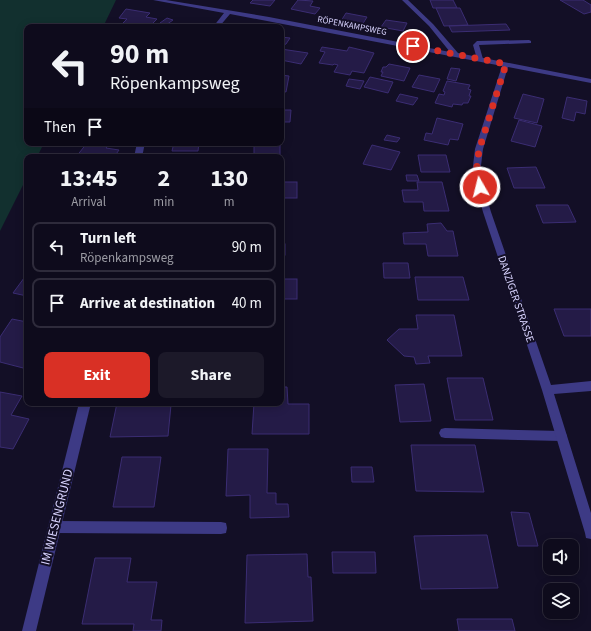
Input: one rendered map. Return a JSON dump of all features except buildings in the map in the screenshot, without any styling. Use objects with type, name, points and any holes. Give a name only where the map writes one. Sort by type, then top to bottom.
[{"type":"street","name":"RÖPENKAMPSWEG","points":[[156,0],[480,59],[591,81]]},
{"type":"street","points":[[405,0],[431,25],[456,55]]},
{"type":"street","points":[[219,24],[228,13]]},
{"type":"street","points":[[480,59],[476,45],[478,43],[529,42]]},
{"type":"street","name":"DANZIGER STRASSE","points":[[506,64],[479,150],[476,174],[487,212],[547,390],[591,533]]},
{"type":"street","points":[[547,390],[591,386]]},
{"type":"street","name":"IM WIESENGRUND","points":[[29,631],[84,406]]},
{"type":"street","points":[[445,433],[561,436]]},
{"type":"street","points":[[55,527],[221,528]]},
{"type":"green space","points":[[0,0],[116,0],[104,24],[24,24],[24,146],[42,146],[38,154],[24,154],[24,183],[0,231]]},
{"type":"route","points":[[413,46],[506,64],[479,150],[476,174],[480,187]]}]
